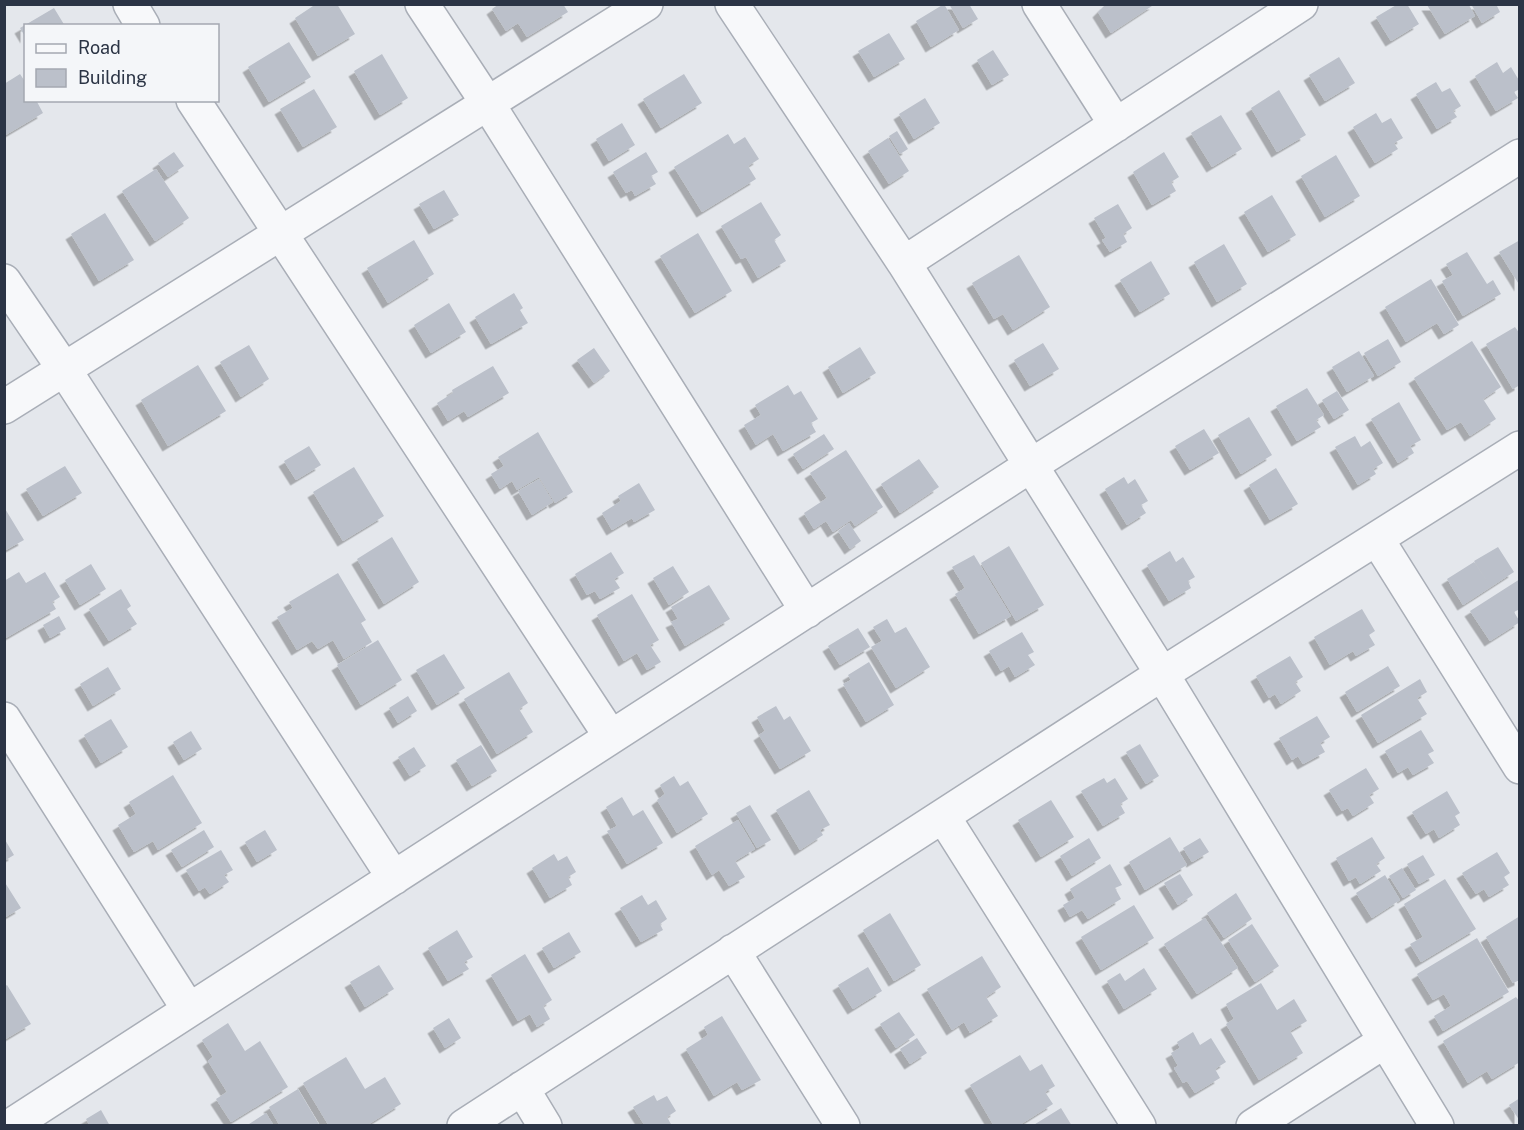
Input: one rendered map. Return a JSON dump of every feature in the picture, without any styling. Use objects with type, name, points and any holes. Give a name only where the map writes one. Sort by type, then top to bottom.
[{"type":"street","points":[[130,4],[142,24]]},
{"type":"street","points":[[422,4],[807,611]]},
{"type":"street","points":[[4,407],[646,4]]},
{"type":"street","points":[[732,4],[904,263],[1162,674],[1437,1125]]},
{"type":"street","points":[[1039,4],[1116,125]]},
{"type":"street","points":[[904,263],[1301,4]]},
{"type":"street","points":[[194,102],[611,737]]},
{"type":"street","points":[[10,1125],[1030,466],[1520,156]]},
{"type":"street","points":[[4,281],[64,369],[394,878]]},
{"type":"street","points":[[464,1125],[1162,674],[1520,448]]},
{"type":"street","points":[[1377,539],[1520,767]]},
{"type":"street","points":[[4,719],[189,1010]]},
{"type":"street","points":[[943,816],[1139,1125]]},
{"type":"street","points":[[733,951],[843,1125]]},
{"type":"street","points":[[1253,1125],[1385,1041]]},
{"type":"street","points":[[522,1088],[545,1125]]},
{"type":"building","points":[[316,4],[337,4],[355,34],[318,56],[295,18]]},
{"type":"building","points":[[499,4],[563,4],[568,12],[527,37],[518,23],[506,31],[492,9]]},
{"type":"building","points":[[944,4],[959,30],[931,47],[916,21]]},
{"type":"building","points":[[949,4],[969,4],[978,19],[963,28]]},
{"type":"building","points":[[1106,4],[1155,4],[1111,33],[1098,12]]},
{"type":"building","points":[[1398,4],[1407,4],[1419,24],[1391,41],[1376,17]]},
{"type":"building","points":[[1471,4],[1496,4],[1500,12],[1482,23]]},
{"type":"building","points":[[1427,5],[1469,5],[1475,16],[1445,34]]},
{"type":"building","points":[[54,8],[64,24],[27,24]]},
{"type":"building","points":[[889,33],[905,59],[874,77],[858,51]]},
{"type":"building","points":[[289,42],[311,77],[269,102],[248,67]]},
{"type":"building","points":[[993,50],[1009,75],[992,85],[977,60]]},
{"type":"building","points":[[382,54],[408,98],[380,115],[354,71]]},
{"type":"building","points":[[1339,57],[1355,83],[1325,101],[1309,75]]},
{"type":"building","points":[[1497,62],[1503,73],[1511,67],[1520,82],[1520,89],[1514,92],[1518,98],[1496,111],[1475,76]]},
{"type":"building","points":[[20,74],[24,80],[24,102],[37,102],[43,113],[4,136],[4,84]]},
{"type":"building","points":[[684,74],[702,103],[661,128],[643,99]]},
{"type":"building","points":[[1436,82],[1442,92],[1450,88],[1461,106],[1453,111],[1457,117],[1437,129],[1416,94]]},
{"type":"building","points":[[314,89],[337,127],[303,147],[280,109]]},
{"type":"building","points":[[1279,90],[1306,135],[1277,152],[1251,108]]},
{"type":"building","points":[[925,98],[940,123],[914,139],[899,114]]},
{"type":"building","points":[[1376,113],[1382,123],[1391,118],[1403,138],[1394,143],[1398,149],[1375,163],[1353,127]]},
{"type":"building","points":[[1221,115],[1242,149],[1212,167],[1191,133]]},
{"type":"building","points":[[622,123],[635,145],[609,161],[596,139]]},
{"type":"building","points":[[897,131],[908,149],[900,154],[889,136]]},
{"type":"building","points":[[728,134],[734,144],[745,137],[759,159],[748,166],[756,179],[702,212],[674,167]]},
{"type":"building","points":[[888,138],[909,171],[889,184],[868,151]]},
{"type":"building","points":[[174,152],[184,166],[168,177],[158,163]]},
{"type":"building","points":[[646,152],[658,172],[651,176],[656,184],[635,196],[632,190],[626,193],[613,172]]},
{"type":"building","points":[[1164,152],[1179,177],[1171,182],[1176,191],[1152,205],[1133,172]]},
{"type":"building","points":[[1336,155],[1360,196],[1325,217],[1301,176]]},
{"type":"building","points":[[156,169],[189,218],[155,241],[122,191]]},
{"type":"building","points":[[444,190],[459,215],[434,229],[419,204]]},
{"type":"building","points":[[1272,195],[1296,235],[1268,252],[1244,212]]},
{"type":"building","points":[[761,202],[781,235],[774,240],[786,261],[758,278],[746,257],[741,259],[721,226]]},
{"type":"building","points":[[1118,204],[1132,228],[1123,234],[1127,242],[1110,252],[1102,240],[1106,238],[1094,218]]},
{"type":"building","points":[[105,213],[134,260],[99,281],[71,234]]},
{"type":"building","points":[[698,233],[732,291],[695,313],[660,256]]},
{"type":"building","points":[[414,240],[434,274],[388,303],[367,268]]},
{"type":"building","points":[[1520,240],[1520,286],[1499,252]]},
{"type":"building","points":[[1224,244],[1247,284],[1217,302],[1194,262]]},
{"type":"building","points":[[1467,252],[1487,284],[1493,280],[1501,294],[1463,316],[1442,281],[1453,275],[1446,264]]},
{"type":"building","points":[[1019,255],[1050,307],[1013,330],[1003,314],[994,319],[972,283]]},
{"type":"building","points":[[1151,261],[1170,294],[1140,312],[1120,280]]},
{"type":"building","points":[[1431,279],[1459,325],[1444,334],[1437,323],[1406,342],[1385,307]]},
{"type":"building","points":[[514,293],[523,308],[520,310],[528,323],[491,344],[475,317]]},
{"type":"building","points":[[449,303],[466,332],[431,353],[414,325]]},
{"type":"building","points":[[1515,327],[1520,334],[1520,385],[1513,389],[1486,344]]},
{"type":"building","points":[[1388,339],[1401,362],[1378,376],[1364,353]]},
{"type":"building","points":[[1472,341],[1501,387],[1483,399],[1496,419],[1470,436],[1461,422],[1447,430],[1414,378]]},
{"type":"building","points":[[1043,343],[1059,369],[1030,386],[1014,360]]},
{"type":"building","points":[[249,345],[269,379],[241,397],[220,362]]},
{"type":"building","points":[[860,347],[876,373],[843,393],[828,367]]},
{"type":"building","points":[[594,348],[610,371],[594,383],[577,360]]},
{"type":"building","points":[[1359,351],[1374,376],[1347,392],[1332,367]]},
{"type":"building","points":[[198,365],[226,411],[168,446],[141,400]]},
{"type":"building","points":[[493,366],[509,393],[468,417],[464,411],[448,421],[437,403],[453,393],[452,390]]},
{"type":"building","points":[[788,385],[794,395],[801,391],[818,419],[811,423],[816,432],[783,451],[773,434],[756,445],[744,425],[761,415],[755,405]]},
{"type":"building","points":[[1307,388],[1324,415],[1316,420],[1321,427],[1297,441],[1276,406]]},
{"type":"building","points":[[1337,391],[1349,410],[1334,419],[1322,400]]},
{"type":"building","points":[[1399,402],[1421,440],[1410,446],[1414,453],[1398,463],[1371,419]]},
{"type":"building","points":[[1249,417],[1272,455],[1241,474],[1218,435]]},
{"type":"building","points":[[1204,429],[1219,453],[1190,470],[1175,446]]},
{"type":"building","points":[[538,432],[573,492],[555,503],[539,477],[517,490],[512,481],[500,489],[491,474],[504,466],[498,457]]},
{"type":"building","points":[[824,434],[834,449],[803,469],[793,454]]},
{"type":"building","points":[[1355,436],[1361,447],[1370,441],[1383,463],[1373,469],[1376,474],[1358,485],[1335,447]]},
{"type":"building","points":[[309,446],[321,465],[296,480],[284,461]]},
{"type":"building","points":[[846,450],[883,507],[855,526],[851,520],[833,532],[826,521],[814,529],[804,513],[827,498],[810,473]]},
{"type":"building","points":[[919,459],[939,487],[900,513],[881,484]]},
{"type":"building","points":[[65,466],[82,493],[43,516],[26,489]]},
{"type":"building","points":[[354,467],[384,516],[343,541],[313,492]]},
{"type":"building","points":[[1276,468],[1298,504],[1270,520],[1249,485]]},
{"type":"building","points":[[1124,477],[1128,484],[1135,479],[1148,501],[1141,505],[1146,513],[1127,525],[1105,489]]},
{"type":"building","points":[[539,479],[553,502],[532,515],[518,491]]},
{"type":"building","points":[[639,483],[655,510],[634,522],[632,518],[612,530],[602,513],[621,501],[618,496]]},
{"type":"building","points":[[4,507],[24,540],[4,551]]},
{"type":"building","points":[[849,523],[861,541],[850,549],[838,531]]},
{"type":"building","points":[[392,537],[419,582],[384,604],[357,559]]},
{"type":"building","points":[[1009,546],[1044,605],[1016,621],[981,563]]},
{"type":"building","points":[[1498,547],[1514,572],[1463,605],[1447,579],[1474,562],[1489,584],[1474,561]]},
{"type":"building","points":[[1170,551],[1176,562],[1183,557],[1195,577],[1188,581],[1191,588],[1169,601],[1147,565]]},
{"type":"building","points":[[611,552],[624,573],[614,579],[620,588],[600,599],[595,591],[587,595],[575,574]]},
{"type":"building","points":[[974,555],[1011,616],[979,634],[955,594],[965,588],[952,567]]},
{"type":"building","points":[[91,564],[106,589],[80,605],[65,580]]},
{"type":"building","points":[[673,566],[689,592],[669,605],[653,578]]},
{"type":"building","points":[[19,572],[26,583],[45,572],[60,597],[52,602],[56,609],[4,639],[4,581]]},
{"type":"building","points":[[338,573],[366,620],[361,623],[372,642],[344,659],[333,640],[318,649],[312,641],[297,650],[277,617],[293,608],[289,602]]},
{"type":"building","points":[[1520,579],[1520,609],[1514,612],[1520,622],[1490,641],[1470,611]]},
{"type":"building","points":[[709,585],[730,619],[685,646],[671,622],[678,619],[671,607]]},
{"type":"building","points":[[121,589],[131,606],[127,609],[137,624],[109,641],[89,609]]},
{"type":"building","points":[[632,594],[659,640],[650,645],[661,662],[647,670],[637,653],[624,661],[597,615]]},
{"type":"building","points":[[1362,609],[1375,631],[1369,635],[1375,645],[1356,656],[1353,651],[1330,665],[1314,637]]},
{"type":"building","points":[[59,616],[66,629],[50,638],[43,625]]},
{"type":"building","points":[[887,619],[895,633],[906,627],[930,667],[896,688],[871,647],[882,641],[873,627]]},
{"type":"building","points":[[858,628],[870,647],[840,665],[828,646]]},
{"type":"building","points":[[1022,632],[1034,652],[1028,655],[1035,665],[1015,677],[1009,666],[1001,671],[989,651]]},
{"type":"building","points":[[378,640],[402,680],[361,705],[337,665]]},
{"type":"building","points":[[444,654],[465,688],[437,705],[416,670]]},
{"type":"building","points":[[1290,656],[1303,677],[1295,682],[1301,691],[1281,704],[1275,694],[1269,698],[1256,676]]},
{"type":"building","points":[[869,662],[894,705],[866,722],[843,684],[851,680],[848,675]]},
{"type":"building","points":[[1388,666],[1400,686],[1357,712],[1345,692]]},
{"type":"building","points":[[108,667],[121,689],[93,706],[80,684]]},
{"type":"building","points":[[509,672],[528,703],[519,709],[533,732],[497,754],[464,699]]},
{"type":"building","points":[[1420,679],[1427,692],[1417,698],[1427,714],[1378,743],[1361,715]]},
{"type":"building","points":[[408,696],[417,711],[398,723],[389,708]]},
{"type":"building","points":[[776,706],[784,720],[790,716],[811,751],[780,769],[759,735],[765,731],[757,717]]},
{"type":"building","points":[[1317,716],[1330,737],[1320,743],[1325,752],[1303,764],[1298,756],[1292,760],[1279,738]]},
{"type":"building","points":[[111,719],[128,747],[101,763],[84,735]]},
{"type":"building","points":[[1421,730],[1434,751],[1428,754],[1434,763],[1413,775],[1408,767],[1398,773],[1385,751]]},
{"type":"building","points":[[191,731],[202,749],[184,760],[173,742]]},
{"type":"building","points":[[1140,744],[1159,776],[1146,784],[1126,752]]},
{"type":"building","points":[[481,745],[497,771],[472,786],[456,760]]},
{"type":"building","points":[[414,747],[426,766],[410,776],[398,757]]},
{"type":"building","points":[[1366,768],[1379,789],[1369,795],[1374,803],[1353,816],[1348,808],[1342,811],[1329,790]]},
{"type":"building","points":[[173,775],[202,823],[158,850],[153,841],[134,852],[118,825],[136,814],[129,802]]},
{"type":"building","points":[[674,776],[680,786],[688,781],[708,814],[677,833],[657,800],[665,794],[660,785]]},
{"type":"building","points":[[1104,778],[1107,783],[1115,778],[1128,799],[1120,804],[1125,813],[1103,826],[1081,791]]},
{"type":"building","points":[[809,790],[830,825],[820,830],[823,835],[800,850],[776,810]]},
{"type":"building","points":[[1447,791],[1460,813],[1455,816],[1460,825],[1439,838],[1434,829],[1426,834],[1412,812]]},
{"type":"building","points":[[622,797],[633,816],[643,810],[663,843],[627,864],[607,831],[617,826],[606,807]]},
{"type":"building","points":[[1051,800],[1074,837],[1041,857],[1018,820]]},
{"type":"building","points":[[750,805],[771,840],[757,848],[736,813]]},
{"type":"building","points":[[738,820],[755,849],[735,861],[745,877],[729,886],[719,870],[712,875],[695,846]]},
{"type":"building","points":[[204,830],[214,847],[182,867],[171,850]]},
{"type":"building","points":[[265,830],[277,850],[257,862],[245,842]]},
{"type":"building","points":[[1170,837],[1187,865],[1145,890],[1129,862]]},
{"type":"building","points":[[1372,837],[1385,858],[1376,864],[1381,871],[1360,884],[1356,877],[1349,881],[1336,858]]},
{"type":"building","points":[[4,838],[14,855],[4,861]]},
{"type":"building","points":[[1089,838],[1101,858],[1072,876],[1060,856]]},
{"type":"building","points":[[1200,838],[1209,852],[1192,862],[1183,848]]},
{"type":"building","points":[[221,850],[233,870],[224,875],[229,882],[210,894],[205,887],[199,891],[186,870]]},
{"type":"building","points":[[1497,852],[1510,873],[1504,877],[1509,885],[1489,897],[1484,889],[1476,894],[1462,873]]},
{"type":"building","points":[[554,854],[558,861],[567,856],[576,872],[568,877],[572,885],[550,898],[532,868]]},
{"type":"building","points":[[1423,855],[1435,875],[1419,884],[1407,864]]},
{"type":"building","points":[[1110,864],[1122,885],[1115,888],[1121,899],[1088,919],[1082,910],[1070,917],[1063,905],[1075,898],[1070,889]]},
{"type":"building","points":[[1402,868],[1416,890],[1403,898],[1389,876]]},
{"type":"building","points":[[1180,874],[1193,895],[1178,905],[1164,883]]},
{"type":"building","points":[[1385,875],[1400,900],[1372,918],[1356,893]]},
{"type":"building","points":[[1445,879],[1476,929],[1421,962],[1410,944],[1423,937],[1404,904]]},
{"type":"building","points":[[4,881],[21,908],[4,918]]},
{"type":"building","points":[[1236,893],[1252,919],[1224,938],[1207,913]]},
{"type":"building","points":[[642,895],[648,905],[656,900],[667,919],[660,924],[663,930],[641,942],[620,908]]},
{"type":"building","points":[[1134,905],[1154,938],[1101,970],[1081,937]]},
{"type":"building","points":[[890,913],[921,965],[894,981],[863,930]]},
{"type":"building","points":[[1520,916],[1520,980],[1513,983],[1486,937]]},
{"type":"building","points":[[1205,918],[1238,968],[1197,994],[1164,944]]},
{"type":"building","points":[[1252,924],[1279,966],[1255,982],[1228,940]]},
{"type":"building","points":[[457,930],[473,957],[464,962],[469,969],[448,981],[428,948]]},
{"type":"building","points":[[569,932],[581,952],[554,968],[542,948]]},
{"type":"building","points":[[1477,938],[1509,992],[1443,1031],[1434,1016],[1451,1006],[1444,994],[1433,1000],[1417,974]]},
{"type":"building","points":[[525,954],[552,1000],[543,1006],[550,1019],[537,1027],[530,1014],[518,1021],[491,975]]},
{"type":"building","points":[[982,956],[1001,987],[986,997],[998,1016],[970,1033],[964,1022],[952,1030],[927,989]]},
{"type":"building","points":[[379,965],[394,989],[365,1007],[350,982]]},
{"type":"building","points":[[868,967],[882,991],[853,1009],[838,985]]},
{"type":"building","points":[[1144,968],[1157,989],[1124,1009],[1107,981],[1120,973],[1125,981]]},
{"type":"building","points":[[1261,983],[1277,1010],[1294,999],[1307,1021],[1290,1031],[1303,1053],[1259,1080],[1226,1024],[1234,1019],[1226,1004]]},
{"type":"building","points":[[7,985],[31,1024],[4,1040],[4,987]]},
{"type":"building","points":[[1516,997],[1520,1002],[1520,1062],[1492,1079],[1487,1071],[1468,1083],[1443,1041]]},
{"type":"building","points":[[899,1012],[915,1035],[896,1048],[880,1024]]},
{"type":"building","points":[[722,1016],[761,1080],[742,1090],[737,1082],[714,1096],[686,1049],[708,1035],[704,1027]]},
{"type":"building","points":[[449,1018],[461,1038],[445,1048],[433,1028]]},
{"type":"building","points":[[228,1023],[245,1051],[260,1041],[288,1087],[231,1122],[216,1099],[227,1092],[208,1061],[213,1057],[202,1040]]},
{"type":"building","points":[[1193,1032],[1200,1045],[1211,1038],[1226,1062],[1215,1069],[1220,1078],[1195,1093],[1187,1081],[1183,1083],[1174,1068],[1178,1066],[1171,1053],[1180,1048],[1177,1042]]},
{"type":"building","points":[[917,1038],[927,1053],[910,1064],[900,1049]]},
{"type":"building","points":[[1020,1055],[1030,1071],[1042,1064],[1055,1086],[1045,1092],[1053,1104],[1018,1126],[994,1126],[970,1085]]},
{"type":"building","points":[[346,1057],[365,1089],[385,1077],[401,1104],[369,1124],[370,1126],[329,1126],[303,1083]]},
{"type":"building","points":[[298,1089],[320,1126],[280,1126],[269,1107]]},
{"type":"building","points":[[654,1095],[657,1101],[667,1096],[676,1111],[667,1117],[672,1126],[645,1126],[633,1107]]},
{"type":"building","points":[[1520,1098],[1520,1121],[1509,1105]]},
{"type":"building","points":[[1061,1108],[1072,1126],[1032,1126]]},
{"type":"building","points":[[101,1110],[110,1126],[90,1126],[86,1119]]},
{"type":"building","points":[[266,1113],[274,1126],[246,1126]]}]
